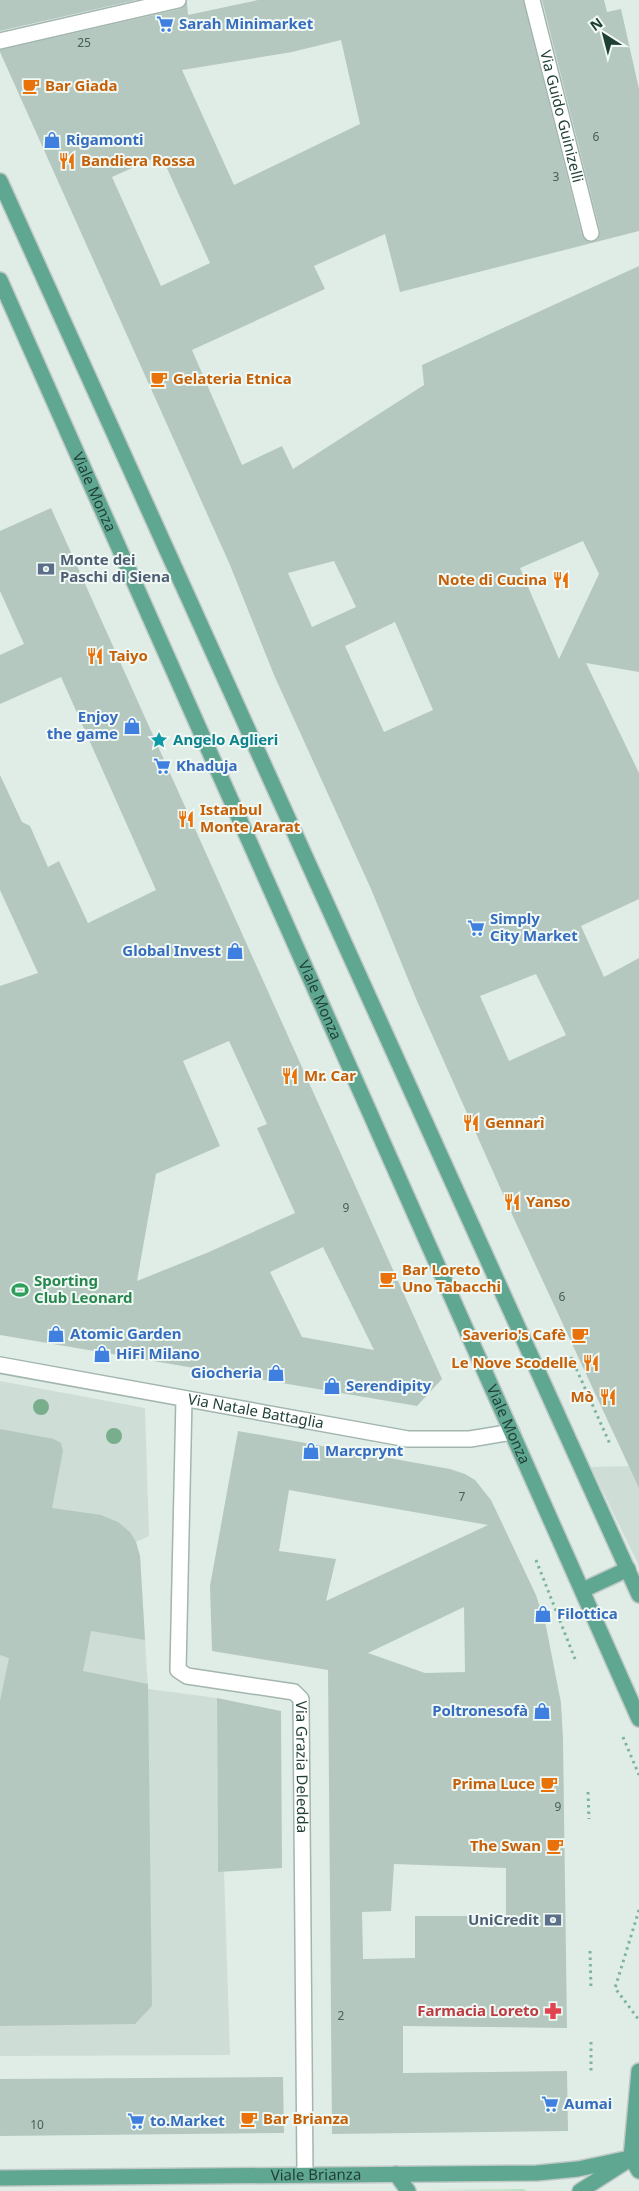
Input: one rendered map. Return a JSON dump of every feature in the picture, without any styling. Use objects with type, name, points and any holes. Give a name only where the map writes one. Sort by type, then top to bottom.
[{"type":"main road","points":[[0,181],[639,1595]]},
{"type":"main road","name":"Viale Monza","points":[[0,280],[639,1719]]},
{"type":"main road","points":[[583,1590],[628,1569]]},
{"type":"main road","points":[[639,2071],[635,2157],[639,2171]]},
{"type":"main road","points":[[580,2191],[635,2157]]},
{"type":"main road","name":"Viale Brianza","points":[[0,2178],[557,2172],[635,2157]]},
{"type":"main road","points":[[396,2174],[408,2191]]},
{"type":"street","points":[[0,41],[178,0]]},
{"type":"street","name":"Via Guido Guinizelli","points":[[532,0],[591,233]]},
{"type":"street","name":"Via Natale Battaglia","points":[[0,1365],[408,1439],[470,1440],[512,1432]]},
{"type":"street","name":"Via Grazia Deledda","points":[[184,1398],[182,1420],[178,1670],[181,1674],[187,1676],[294,1692],[301,1699],[305,2175]]},
{"type":"path","points":[[571,1357],[610,1444]]},
{"type":"path","points":[[536,1560],[575,1659]]},
{"type":"path","points":[[588,1792],[589,1819]]},
{"type":"path","points":[[639,1910],[616,1988],[639,2020]]},
{"type":"path","points":[[590,1951],[591,1989]]},
{"type":"path","points":[[591,2042],[591,2073]]},
{"type":"shaded area","points":[[0,1381],[145,1408],[149,1536],[136,1542],[140,1556],[148,1689],[217,1698],[218,1871],[224,1871],[230,2055],[0,2056]]},
{"type":"shaded area","points":[[639,1466],[639,1566],[591,1467]]},
{"type":"green space","points":[[523,2189],[527,2191],[421,2190]]},
{"type":"building","points":[[0,0],[136,0],[0,31]]},
{"type":"building","points":[[258,0],[523,0],[582,235],[589,242],[598,239],[600,231],[542,0],[604,0],[607,12],[621,9],[639,89],[639,231],[400,292],[385,234],[314,266],[325,289],[192,350],[242,465],[282,446],[293,469],[424,385],[422,365],[639,266],[639,672],[586,663],[639,773],[639,899],[581,926],[604,977],[639,958],[639,1488],[515,1221],[417,1001],[371,889],[274,675],[230,565],[0,52],[0,50],[180,9],[187,2],[188,15]],"holes":[[[341,40],[360,124],[234,185],[182,70],[292,52]],[[161,155],[210,263],[161,286],[112,177]],[[583,541],[599,574],[559,659],[520,568]],[[334,561],[356,607],[312,627],[288,573]],[[395,622],[433,710],[384,732],[345,646]],[[536,974],[566,1035],[509,1061],[480,996]]]},
{"type":"building","points":[[51,508],[442,1379],[417,1406],[0,1335],[0,986],[38,973],[0,890],[0,775],[22,822],[30,826],[48,867],[59,861],[88,923],[156,890],[61,677],[0,704],[0,655],[24,644],[0,591],[0,531]],"holes":[[[229,1041],[267,1124],[257,1128],[295,1213],[209,1252],[137,1281],[156,1174],[220,1146],[183,1061]],[[323,1247],[374,1350],[302,1337],[270,1272]]]},
{"type":"building","points":[[0,1429],[54,1439],[61,1443],[63,1451],[52,1508],[101,1515],[118,1522],[130,1532],[136,1542],[140,1556],[145,1640],[91,1631],[83,1671],[148,1684],[152,2006],[135,2024],[0,2026],[0,1701],[9,1658],[0,1655]]},
{"type":"building","points":[[238,1431],[450,1469],[475,1480],[491,1500],[536,1595],[546,1626],[561,1703],[567,2028],[403,2026],[403,2073],[567,2071],[568,2131],[332,2134],[328,1670],[212,1651],[210,1586]],"holes":[[[289,1490],[345,1500],[488,1525],[326,1601],[336,1559],[279,1551]],[[464,1607],[465,1672],[425,1673],[368,1653]],[[394,1864],[506,1868],[506,1916],[415,1916],[415,1958],[363,1959],[362,1912],[391,1911]]]},
{"type":"building","points":[[217,1698],[281,1711],[282,1868],[218,1872]]},
{"type":"building","points":[[283,2077],[284,2133],[0,2136],[0,2079]]},
{"type":"place","name":"Sarah Minimarket","points":[[165,24]]},
{"type":"place","name":"Bar Giada","points":[[31,86]]},
{"type":"place","name":"Rigamonti","points":[[52,140]]},
{"type":"place","name":"Bandiera Rossa","points":[[67,161]]},
{"type":"place","name":"Gelateria Etnica","points":[[159,379]]},
{"type":"place","name":"Monte dei Paschi di Siena","points":[[46,569]]},
{"type":"place","name":"Note di Cucina","points":[[561,580]]},
{"type":"place","name":"Taiyo","points":[[95,656]]},
{"type":"place","name":"Enjoy the game","points":[[132,726]]},
{"type":"place","name":"Angelo Aglieri","points":[[159,740]]},
{"type":"place","name":"Khaduja","points":[[162,766]]},
{"type":"place","name":"Istanbul Monte Ararat","points":[[186,819]]},
{"type":"place","name":"Simply City Market","points":[[476,928]]},
{"type":"place","name":"Global Invest","points":[[235,951]]},
{"type":"place","name":"Mr. Car","points":[[290,1076]]},
{"type":"place","name":"Gennarì","points":[[471,1123]]},
{"type":"place","name":"Yanso","points":[[512,1202]]},
{"type":"place","name":"Bar Loreto Uno Tabacchi","points":[[388,1279]]},
{"type":"place","name":"Sporting Club Leonard","points":[[20,1290]]},
{"type":"place","name":"Atomic Garden","points":[[56,1334]]},
{"type":"place","name":"Saverio's Cafè","points":[[580,1335]]},
{"type":"place","name":"HiFi Milano","points":[[102,1354]]},
{"type":"place","name":"Le Nove Scodelle","points":[[591,1363]]},
{"type":"place","name":"Giocheria","points":[[276,1373]]},
{"type":"place","name":"Serendipity","points":[[332,1386]]},
{"type":"place","name":"Mò","points":[[608,1397]]},
{"type":"place","name":"Marcprynt","points":[[311,1451]]},
{"type":"place","name":"Filottica","points":[[543,1614]]},
{"type":"place","name":"Poltronesofà","points":[[542,1711]]},
{"type":"place","name":"Prima Luce","points":[[549,1784]]},
{"type":"place","name":"The Swan","points":[[555,1846]]},
{"type":"place","name":"UniCredit","points":[[553,1920]]},
{"type":"place","name":"Farmacia Loreto","points":[[553,2011]]},
{"type":"place","name":"Aumai","points":[[550,2104]]},
{"type":"place","name":"Bar Brianza","points":[[249,2119]]},
{"type":"place","name":"to.Market","points":[[136,2121]]}]
